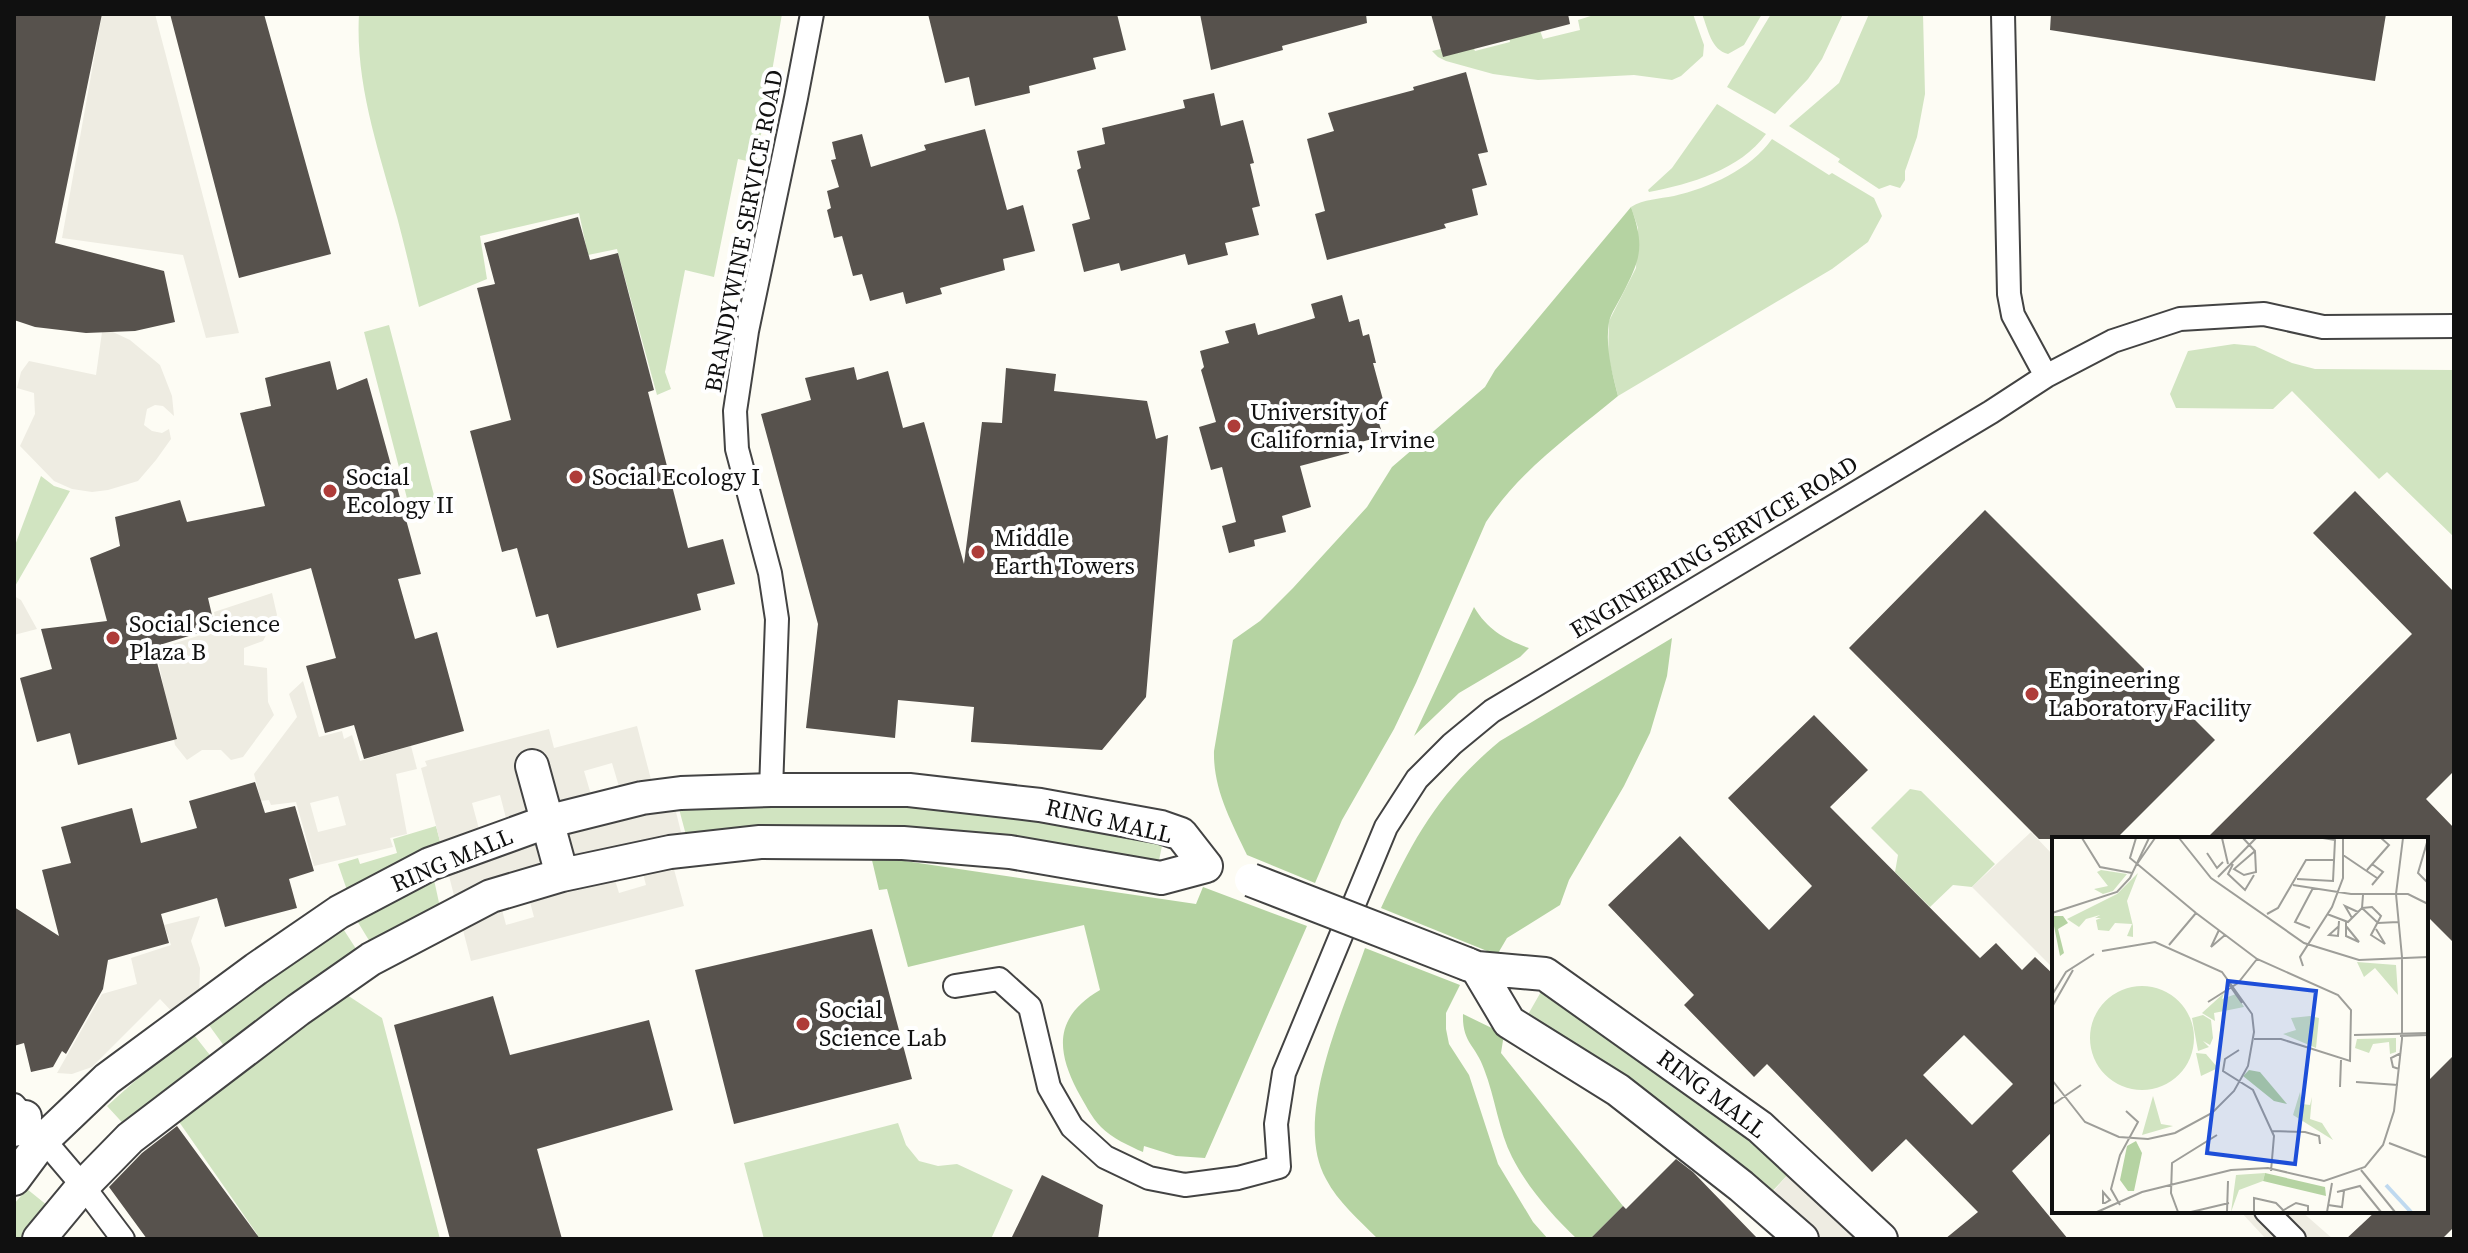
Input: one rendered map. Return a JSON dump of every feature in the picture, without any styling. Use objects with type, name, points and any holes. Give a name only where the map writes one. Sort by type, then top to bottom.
[{"type":"street","points":[[532,766],[562,875]]},
{"type":"street","name":"RING MALL","points":[[14,1179],[24,1123],[107,1079],[339,912],[430,864],[546,822],[655,796],[771,790],[909,790],[1040,805],[1161,827],[1181,834],[1206,866]]},
{"type":"street","name":"RING MALL","points":[[39,1239],[83,1186],[130,1138],[298,1010],[371,959],[491,896],[562,875],[670,852],[760,842],[903,843],[1010,852],[1161,878],[1206,866],[1251,880],[1472,966],[1545,974],[1760,1127],[1881,1239]]},
{"type":"street","points":[[1472,966],[1509,1022],[1618,1090],[1741,1186],[1802,1239]]},
{"type":"lane","name":"BRANDYWINE SERVICE ROAD","points":[[771,790],[777,619],[770,573],[737,449],[735,411],[747,331],[812,14]]},
{"type":"lane","points":[[2003,14],[2009,294],[2013,315],[2046,376]]},
{"type":"lane","name":"ENGINEERING SERVICE ROAD","points":[[955,986],[999,979],[1030,1007],[1049,1087],[1072,1127],[1105,1157],[1149,1178],[1185,1185],[1238,1178],[1279,1167],[1276,1124],[1284,1073],[1386,827],[1417,779],[1452,744],[1492,711],[2046,376],[2113,341],[2180,319],[2264,314],[2323,327],[2454,326]]},
{"type":"lane","points":[[24,1123],[83,1186],[123,1239]]},
{"type":"lane","points":[[2268,1213],[2294,1239]]},
{"type":"green space","points":[[359,14],[782,14],[756,163],[738,159],[714,277],[685,270],[665,372],[671,389],[657,395],[617,249],[588,255],[579,213],[480,236],[487,279],[419,307],[365,92]]},
{"type":"green space","points":[[1597,14],[1693,14],[1704,45],[1703,56],[1672,80],[1634,75],[1538,80],[1493,74],[1446,61],[1432,51],[1471,42],[1475,51],[1510,42],[1507,25],[1535,16],[1543,39],[1580,30],[1578,20]]},
{"type":"green space","points":[[1702,14],[1762,14],[1744,45],[1728,54],[1714,44]]},
{"type":"green space","points":[[1771,14],[1843,14],[1822,59],[1775,114],[1727,87]]},
{"type":"green space","points":[[1869,14],[1923,14],[1925,94],[1917,137],[1900,188],[1890,185],[1879,189],[1789,126],[1839,83]]},
{"type":"green space","points":[[1717,104],[1766,134],[1743,157],[1713,174],[1649,192],[1672,168]]},
{"type":"green space","points":[[1772,139],[1829,175],[1832,173],[1874,198],[1882,216],[1868,242],[1832,269],[1618,396],[1608,356],[1609,321],[1636,268],[1638,228],[1631,207],[1687,192],[1728,176],[1753,159]]},
{"type":"green space","points":[[1631,207],[1638,232],[1639,252],[1611,315],[1608,331],[1618,396],[1530,470],[1486,522],[1416,683],[1394,729],[1342,820],[1315,883],[1247,855],[1224,804],[1214,765],[1233,640],[1260,621],[1293,588],[1367,507],[1392,467],[1485,387],[1495,370]]},
{"type":"green space","points":[[389,325],[436,503],[410,510],[364,332]]},
{"type":"green space","points":[[2234,344],[2255,346],[2292,363],[2315,369],[2454,370],[2454,537],[2387,472],[2379,479],[2292,391],[2273,409],[2176,408],[2170,394],[2188,351]]},
{"type":"green space","points":[[41,476],[54,486],[70,491],[14,588],[14,548]]},
{"type":"green space","points":[[1474,607],[1497,633],[1529,648],[1520,657],[1459,693],[1414,736]]},
{"type":"green space","points":[[1672,638],[1667,676],[1650,733],[1624,786],[1569,880],[1560,905],[1507,938],[1497,955],[1381,908],[1430,817],[1479,760],[1500,741]]},
{"type":"green space","points":[[1910,789],[1921,791],[1995,864],[1972,887],[1953,885],[1930,907],[1895,872],[1898,855],[1871,828]]},
{"type":"green space","points":[[937,803],[1163,841],[1157,870],[687,839],[678,805]]},
{"type":"green space","points":[[436,826],[442,849],[349,896],[338,864],[358,858],[360,864],[397,853],[393,839]]},
{"type":"green space","points":[[871,856],[1196,904],[1203,887],[1307,926],[1205,1158],[1176,1156],[1144,1146],[1143,1152],[1126,1144],[1097,1123],[1077,1090],[1065,1060],[1064,1034],[1075,1011],[1100,990],[1084,925],[908,967],[887,889],[879,890]]},
{"type":"green space","points":[[433,875],[441,912],[373,947],[356,919]]},
{"type":"green space","points":[[342,927],[360,955],[227,1050],[206,1021]]},
{"type":"green space","points":[[1365,948],[1460,985],[1446,1013],[1449,1044],[1469,1075],[1498,1164],[1533,1222],[1548,1239],[1378,1239],[1331,1187],[1317,1154],[1315,1126],[1318,1095],[1334,1032]]},
{"type":"green space","points":[[1542,990],[1793,1169],[1768,1196],[1526,1018]]},
{"type":"green space","points":[[341,991],[382,1018],[440,1239],[251,1239],[257,1234],[175,1116]]},
{"type":"green space","points":[[1463,1014],[1504,1034],[1501,1053],[1623,1206],[1590,1239],[1577,1239],[1541,1201],[1518,1168],[1504,1137],[1484,1069],[1467,1038]]},
{"type":"green space","points":[[191,1031],[213,1059],[131,1132],[107,1106]]},
{"type":"green space","points":[[898,1123],[906,1145],[919,1161],[938,1166],[957,1164],[1013,1190],[991,1239],[764,1239],[744,1163]]},
{"type":"green space","points":[[27,1189],[53,1210],[28,1239],[14,1239],[14,1204]]},
{"type":"shaded area","points":[[102,14],[155,14],[239,333],[206,338],[183,255],[62,238]]},
{"type":"shaded area","points":[[102,332],[113,332],[130,340],[160,365],[172,396],[174,416],[163,406],[155,405],[147,409],[144,425],[162,433],[169,429],[171,439],[138,481],[92,492],[72,489],[54,481],[20,446],[35,414],[34,393],[17,388],[21,372],[29,361],[96,375]]},
{"type":"shaded area","points":[[272,593],[277,615],[263,641],[244,648],[244,665],[267,668],[268,702],[274,715],[243,757],[231,760],[221,750],[202,750],[187,760],[175,745],[156,649],[217,630],[214,612]]},
{"type":"shaded area","points":[[14,596],[21,600],[37,629],[14,635]]},
{"type":"shaded area","points":[[303,681],[319,737],[342,731],[344,739],[352,735],[360,761],[411,746],[417,769],[396,774],[407,834],[390,838],[393,847],[314,866],[296,802],[271,805],[269,800],[261,801],[254,774],[297,717],[289,694]],"holes":[[[338,796],[346,825],[318,832],[310,803]]]},
{"type":"shaded area","points":[[637,726],[653,787],[674,804],[688,860],[672,862],[684,906],[471,961],[421,768],[427,766],[425,761],[549,729],[554,748]],"holes":[[[612,763],[620,790],[592,798],[584,771]],[[500,795],[507,822],[479,829],[472,803]],[[639,859],[646,885],[619,893],[611,867]],[[527,891],[534,917],[506,925],[499,898]]]},
{"type":"shaded area","points":[[2031,832],[2052,854],[2052,967],[1972,887]]},
{"type":"shaded area","points":[[200,916],[191,941],[200,968],[199,999],[177,1017],[160,999],[92,1067],[72,1074],[57,1073],[102,994],[137,984],[131,958],[171,945],[164,925]]},
{"type":"shaded area","points":[[1805,1155],[1888,1239],[1787,1239],[1758,1209]]},
{"type":"shaded area","points":[[2242,1213],[2303,1213],[2333,1239],[2266,1239]]},
{"type":"building","points":[[14,14],[102,14],[55,243],[164,271],[175,322],[135,331],[86,333],[35,327],[14,320]]},
{"type":"building","points":[[170,14],[264,14],[331,254],[239,278]]},
{"type":"building","points":[[928,14],[1117,14],[1126,50],[1093,58],[1096,69],[1029,86],[1030,93],[975,106],[969,77],[945,83]]},
{"type":"building","points":[[1200,14],[1366,14],[1367,23],[1282,46],[1283,50],[1211,70]]},
{"type":"building","points":[[1431,14],[1568,14],[1570,24],[1443,57]]},
{"type":"building","points":[[2051,14],[2386,14],[2375,81],[2050,30]]},
{"type":"building","points":[[1466,72],[1488,152],[1478,154],[1487,185],[1472,189],[1478,215],[1444,224],[1446,228],[1327,260],[1315,214],[1325,211],[1307,139],[1334,131],[1328,113],[1414,90],[1413,87]]},
{"type":"building","points":[[1214,93],[1221,126],[1243,120],[1254,163],[1250,164],[1260,206],[1252,208],[1259,235],[1225,243],[1228,255],[1188,265],[1185,254],[1121,271],[1119,263],[1084,272],[1072,224],[1090,219],[1077,170],[1081,168],[1077,151],[1105,144],[1102,128],[1185,108],[1183,100]]},
{"type":"building","points":[[985,129],[1007,210],[1023,205],[1035,251],[1003,259],[1005,270],[940,288],[942,294],[906,304],[903,292],[870,301],[862,274],[853,276],[842,236],[834,238],[827,210],[831,208],[827,191],[839,187],[831,160],[836,159],[832,142],[862,134],[871,167],[926,150],[924,145]]},
{"type":"building","name":"Social Ecology I","points":[[578,217],[590,260],[618,253],[654,390],[648,392],[688,548],[723,539],[735,584],[697,594],[701,610],[557,648],[548,614],[536,617],[517,548],[502,552],[470,431],[511,420],[477,288],[495,284],[484,243]]},
{"type":"building","points":[[1342,295],[1349,322],[1359,319],[1363,336],[1369,334],[1385,407],[1375,410],[1383,436],[1350,445],[1349,453],[1300,466],[1311,507],[1282,516],[1286,532],[1254,540],[1255,546],[1229,553],[1222,526],[1236,522],[1222,467],[1211,470],[1199,427],[1216,422],[1201,370],[1204,367],[1200,351],[1229,343],[1225,331],[1255,323],[1258,335],[1315,318],[1311,304]]},
{"type":"building","points":[[330,361],[337,390],[367,378],[421,574],[398,579],[415,639],[437,632],[464,731],[364,759],[354,725],[325,733],[306,666],[336,658],[311,568],[208,598],[215,628],[153,647],[177,739],[78,765],[70,733],[37,742],[20,678],[52,669],[41,629],[107,621],[90,558],[120,546],[115,517],[180,500],[187,522],[265,506],[240,413],[271,406],[265,378]]},
{"type":"building","name":"Middle Earth Towers","points":[[854,367],[857,380],[888,371],[903,428],[924,422],[964,564],[982,422],[1002,423],[1006,368],[1056,374],[1054,391],[1147,401],[1156,439],[1168,435],[1146,697],[1102,750],[971,742],[974,707],[898,700],[895,738],[806,728],[818,624],[761,414],[811,400],[805,378]]},
{"type":"building","points":[[2355,491],[2454,592],[2454,771],[2426,799],[2454,828],[2454,943],[2428,917],[2428,837],[2208,837],[2412,634],[2313,533]]},
{"type":"building","name":"Engineering Laboratory Facility","points":[[1985,510],[2215,740],[2118,837],[2039,839],[1849,648]]},
{"type":"building","points":[[1814,715],[1868,770],[1830,807],[1980,958],[1996,943],[2022,970],[2035,957],[2052,973],[2052,1132],[2012,1171],[2068,1239],[1945,1239],[1978,1212],[1906,1139],[1872,1172],[1767,1064],[1754,1077],[1684,1005],[1694,995],[1608,905],[1680,836],[1769,930],[1812,886],[1728,798]],"holes":[[[1964,1035],[2013,1084],[1972,1125],[1923,1075]]]},
{"type":"building","points":[[255,782],[265,813],[295,806],[314,871],[289,879],[297,908],[225,927],[217,898],[161,914],[169,943],[108,960],[103,989],[66,1054],[62,1051],[53,1067],[31,1072],[24,1043],[14,1046],[14,907],[59,936],[42,870],[71,863],[61,827],[132,808],[141,843],[197,828],[189,801]]},
{"type":"building","name":"Social Science Lab","points":[[872,929],[912,1079],[734,1124],[695,970]]},
{"type":"building","points":[[493,996],[510,1055],[649,1020],[673,1110],[537,1149],[562,1239],[450,1239],[394,1025]]},
{"type":"building","points":[[2454,1055],[2454,1227],[2442,1239],[2346,1239],[2374,1213],[2428,1213],[2428,1081]]},
{"type":"building","points":[[177,1126],[260,1239],[147,1239],[109,1187],[142,1153]]},
{"type":"building","points":[[1676,1159],[1693,1172],[1758,1239],[1590,1239],[1623,1206],[1626,1209]]},
{"type":"building","points":[[1042,1175],[1103,1205],[1098,1239],[1011,1239]]},
{"type":"place","name":"University of California, Irvine","points":[[1234,426]]},
{"type":"place","name":"Social Ecology I","points":[[576,477]]},
{"type":"place","name":"Social Ecology II","points":[[330,491]]},
{"type":"place","name":"Middle Earth Towers","points":[[978,552]]},
{"type":"place","name":"Social Science Plaza B","points":[[113,638]]},
{"type":"place","name":"Engineering Laboratory Facility","points":[[2032,694]]},
{"type":"place","name":"Social Science Lab","points":[[803,1024]]}]
